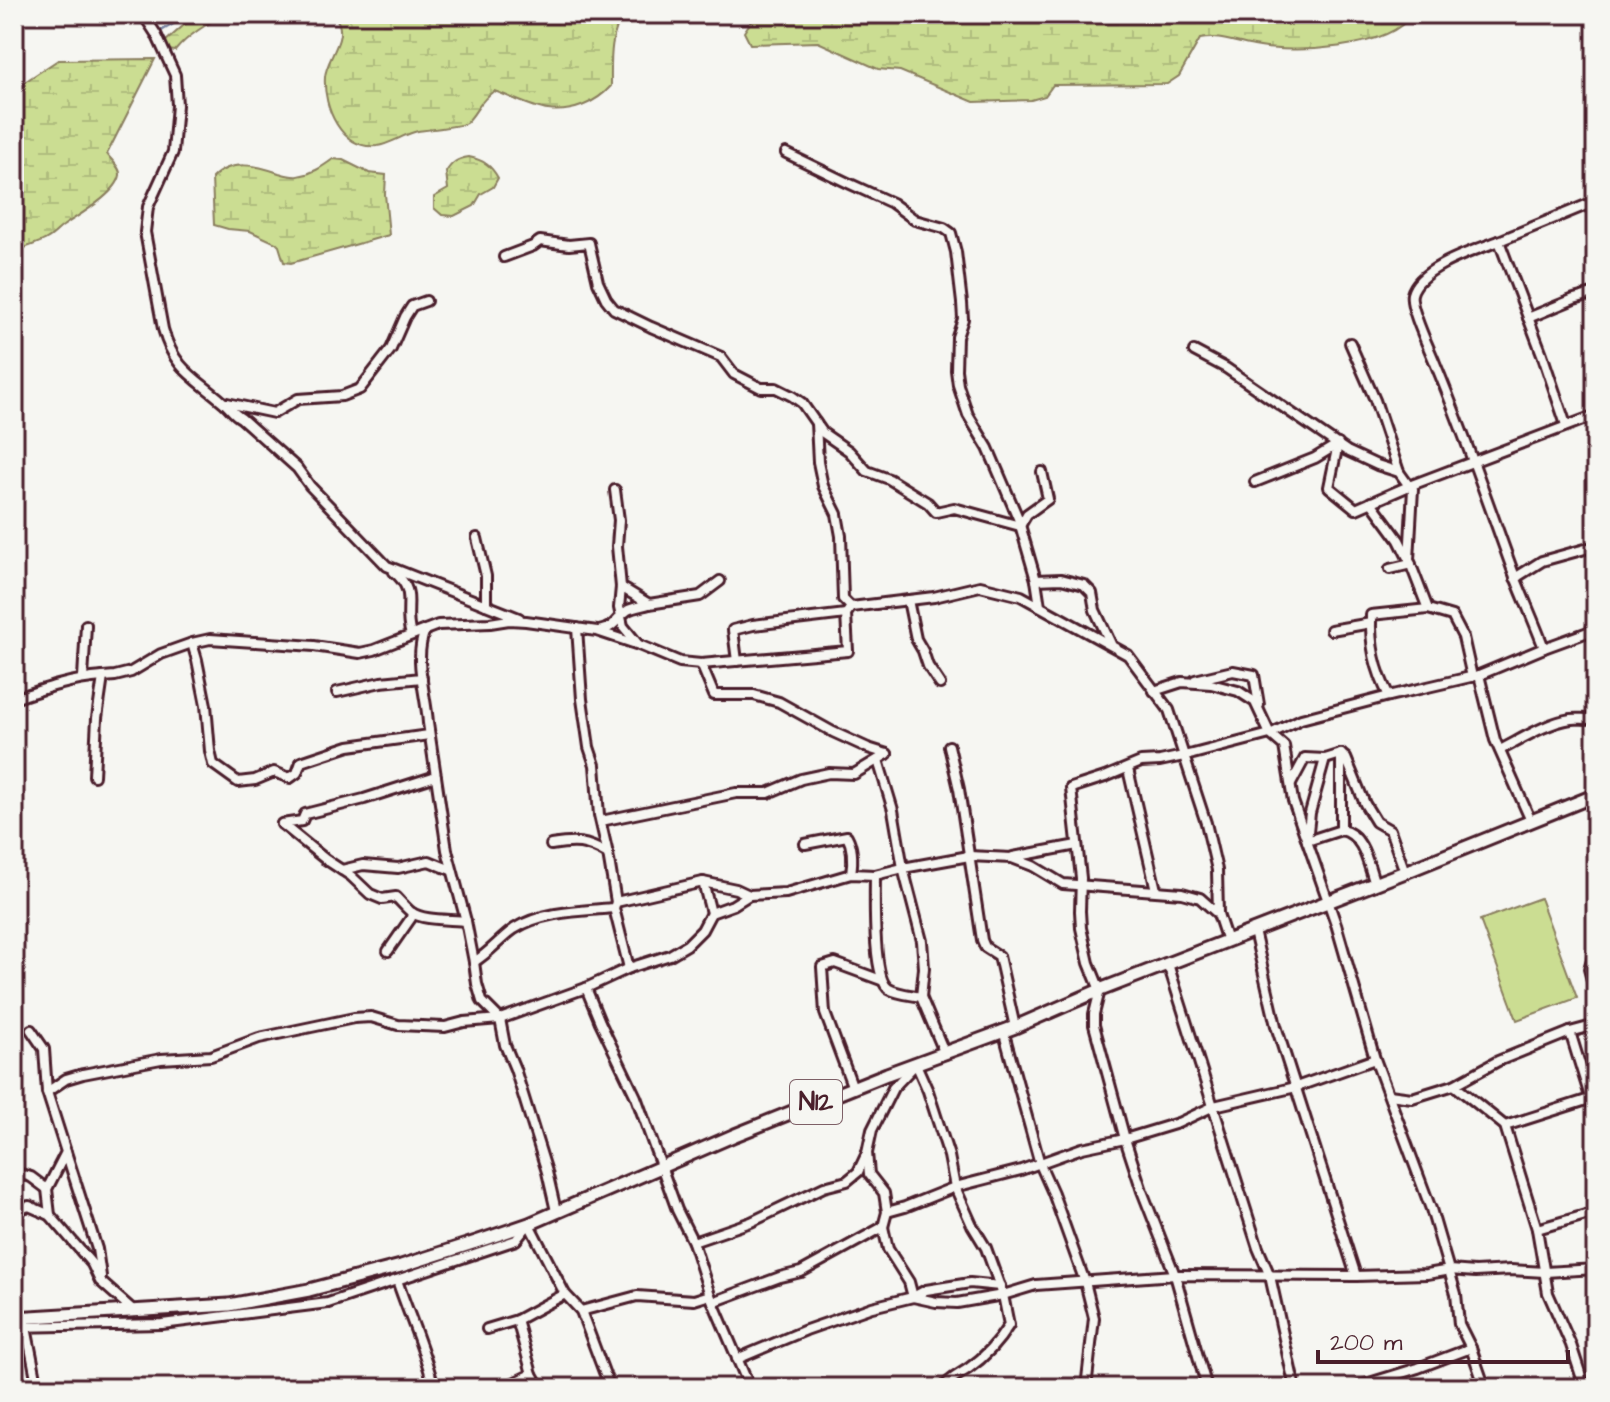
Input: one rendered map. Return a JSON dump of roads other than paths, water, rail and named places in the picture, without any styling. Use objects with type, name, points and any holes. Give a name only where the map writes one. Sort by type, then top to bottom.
[{"type":"main road","name":"N12","points":[[21,1321],[229,1305],[309,1290],[401,1266],[529,1224],[853,1088],[1596,795]]},
{"type":"street","points":[[143,14],[175,75],[177,105],[173,152],[148,207],[145,232],[166,342],[186,373],[226,403],[235,415],[297,468],[310,486],[404,580],[409,590],[408,624],[411,635]]},
{"type":"street","points":[[786,153],[892,203],[915,220],[951,233],[963,319],[957,337],[958,385],[968,415],[988,448],[1020,526],[1036,580],[1040,606]]},
{"type":"street","points":[[1544,648],[1415,314],[1411,296],[1430,272],[1442,264],[1596,201]]},
{"type":"street","points":[[504,257],[540,241],[569,245],[589,243],[598,282],[614,309],[721,357],[734,374],[761,388],[784,391],[802,403],[829,439],[849,451],[867,471],[889,479],[928,503],[936,512],[954,508],[1020,526]]},
{"type":"street","points":[[1499,241],[1566,425]]},
{"type":"street","points":[[1528,318],[1596,293]]},
{"type":"street","points":[[226,403],[274,413],[298,399],[342,396],[360,389],[391,349],[412,306],[426,301]]},
{"type":"street","points":[[1350,343],[1375,400],[1399,472],[1413,489],[1410,562]]},
{"type":"street","points":[[1194,351],[1226,368],[1347,451],[1399,472]]},
{"type":"street","points":[[1338,444],[1329,487],[1356,509],[1596,415]]},
{"type":"street","points":[[14,699],[83,678],[131,672],[161,654],[210,639],[314,646],[360,653],[438,625],[509,620],[597,631],[680,662],[701,664],[848,651],[848,610],[843,599],[841,536],[837,514],[823,486],[816,422]]},
{"type":"street","points":[[1255,482],[1315,458],[1338,444]]},
{"type":"street","points":[[1020,526],[1027,514],[1048,499],[1042,472]]},
{"type":"street","points":[[615,490],[619,520],[619,608],[623,626],[639,645]]},
{"type":"street","points":[[1371,502],[1399,540],[1428,609]]},
{"type":"street","points":[[477,538],[486,576],[486,605]]},
{"type":"street","points":[[1515,578],[1542,561],[1596,546]]},
{"type":"street","points":[[1390,569],[1410,562]]},
{"type":"street","points":[[387,566],[526,621]]},
{"type":"street","points":[[1036,580],[1061,579],[1084,585],[1092,593],[1095,610],[1112,647]]},
{"type":"street","points":[[597,631],[608,629],[627,611],[649,604],[700,596],[720,581]]},
{"type":"street","points":[[737,661],[733,630],[934,597],[980,586],[1021,596],[1128,655],[1169,710],[1206,823],[1217,870],[1218,914],[1227,941]]},
{"type":"street","points":[[621,587],[649,604]]},
{"type":"street","points":[[908,600],[916,639],[940,684]]},
{"type":"street","points":[[1389,696],[1378,675],[1370,639],[1371,615],[1428,609],[1452,616],[1463,637],[1495,740],[1531,821]]},
{"type":"street","points":[[1331,630],[1371,623]]},
{"type":"street","points":[[83,678],[86,625]]},
{"type":"street","points":[[577,628],[589,747],[595,765],[615,905],[629,968]]},
{"type":"street","points":[[1207,1388],[1175,1275],[1125,1139],[1094,1025],[1100,990],[1089,963],[1081,928],[1082,886],[1071,788],[1141,762],[1160,761],[1270,734],[1301,719],[1476,676],[1596,629]]},
{"type":"street","points":[[425,630],[419,651],[451,870],[466,921],[482,1001],[500,1019],[505,1045],[547,1172],[556,1211]]},
{"type":"street","points":[[192,643],[206,705],[213,764],[238,782],[255,780],[274,772],[290,778],[297,773],[301,762],[349,746],[429,735]]},
{"type":"street","points":[[601,821],[736,793],[768,793],[801,779],[829,773],[854,774],[887,754],[833,732],[779,702],[754,695],[714,695],[701,664]]},
{"type":"street","points":[[1154,691],[1233,671],[1254,675],[1260,714]]},
{"type":"street","points":[[94,776],[103,677]]},
{"type":"street","points":[[337,692],[381,682],[422,678]]},
{"type":"street","points":[[1182,682],[1211,684],[1238,691],[1255,702],[1270,734],[1284,746],[1293,801],[1336,924],[1375,1059],[1431,1209],[1456,1294],[1459,1324],[1485,1388]]},
{"type":"street","points":[[1500,750],[1571,719],[1595,719]]},
{"type":"street","points":[[949,746],[959,789],[982,940],[985,947],[999,956],[1009,1028],[1040,1164],[1085,1282],[1094,1318],[1086,1388]]},
{"type":"street","points":[[1291,784],[1305,758],[1325,759],[1341,754]]},
{"type":"street","points":[[1341,754],[1341,830]]},
{"type":"street","points":[[1341,754],[1346,758],[1376,822],[1390,830],[1405,872]]},
{"type":"street","points":[[1307,841],[1310,813],[1325,759]]},
{"type":"street","points":[[878,760],[893,810],[903,868],[922,941],[924,968],[921,997],[945,1054]]},
{"type":"street","points":[[1128,769],[1156,890]]},
{"type":"street","points":[[436,776],[305,814],[302,821],[282,824],[370,894],[382,899],[396,897],[412,913],[423,918],[466,921]]},
{"type":"street","points":[[1307,841],[1341,830],[1350,832],[1359,840],[1375,884]]},
{"type":"street","points":[[805,844],[847,836],[853,862],[851,874]]},
{"type":"street","points":[[551,845],[582,842],[608,854]]},
{"type":"street","points":[[474,962],[527,922],[615,905],[703,882],[749,895],[786,893],[851,874],[875,875],[969,856],[1012,858],[1077,845]]},
{"type":"street","points":[[1012,858],[1033,866],[1063,884],[1182,893],[1200,898],[1218,914]]},
{"type":"street","points":[[342,870],[363,865],[398,868],[429,861],[451,870]]},
{"type":"street","points":[[875,875],[876,939],[881,980]]},
{"type":"street","points":[[703,882],[711,913]]},
{"type":"street","points":[[47,1092],[66,1079],[83,1074],[161,1059],[211,1056],[259,1038],[354,1018],[371,1017],[398,1025],[445,1027],[500,1019],[670,955],[687,945],[702,930],[711,913],[749,895]]},
{"type":"street","points":[[388,951],[412,913]]},
{"type":"street","points":[[1254,931],[1276,1026],[1356,1276]]},
{"type":"street","points":[[1596,955],[1589,969],[1596,995]]},
{"type":"street","points":[[853,1088],[825,1013],[822,967],[835,963],[881,980],[889,989],[921,997]]},
{"type":"street","points":[[1168,964],[1258,1248],[1270,1276],[1295,1388]]},
{"type":"street","points":[[586,988],[636,1097],[748,1388]]},
{"type":"street","points":[[1389,1095],[1412,1098],[1454,1085],[1498,1061],[1596,1025]]},
{"type":"street","points":[[31,1030],[44,1049],[47,1092],[97,1249],[100,1281]]},
{"type":"street","points":[[1570,1032],[1594,1097],[1596,1116]]},
{"type":"street","points":[[887,1212],[955,1187],[1021,1170],[1082,1148],[1178,1123],[1214,1106],[1296,1087],[1375,1059]]},
{"type":"street","points":[[693,1242],[751,1222],[824,1187],[847,1181],[858,1172],[867,1153],[872,1130],[893,1088],[916,1064],[949,1156],[955,1187],[986,1248],[1002,1291],[1009,1325],[1000,1340],[971,1367],[949,1379],[943,1388]]},
{"type":"street","points":[[1454,1085],[1505,1126],[1537,1229],[1548,1293],[1571,1345],[1585,1388]]},
{"type":"street","points":[[1505,1126],[1594,1097]]},
{"type":"street","points":[[50,1215],[47,1189],[66,1152]]},
{"type":"street","points":[[867,1153],[869,1174],[884,1193],[887,1212],[883,1227],[888,1249],[909,1282],[913,1297]]},
{"type":"street","points":[[14,1172],[31,1177],[47,1189]]},
{"type":"street","points":[[14,1224],[20,1209],[29,1206],[50,1215],[92,1264],[100,1281],[135,1312]]},
{"type":"street","points":[[1537,1229],[1596,1212]]},
{"type":"street","points":[[14,1327],[21,1321],[162,1324],[328,1303],[516,1240],[529,1224],[565,1294],[581,1311],[610,1388]]},
{"type":"street","points":[[581,1311],[637,1296],[694,1300],[711,1298],[801,1272],[883,1227]]},
{"type":"street","points":[[913,1297],[957,1303],[1036,1285],[1175,1275],[1356,1276],[1427,1274],[1450,1270],[1545,1272],[1596,1269]]},
{"type":"street","points":[[397,1280],[418,1332],[434,1388]]},
{"type":"street","points":[[737,1359],[806,1330],[872,1307],[913,1297],[926,1290],[970,1283],[1002,1291]]},
{"type":"street","points":[[487,1329],[517,1320],[565,1294]]},
{"type":"street","points":[[517,1320],[532,1374],[540,1388]]},
{"type":"street","points":[[21,1321],[38,1388]]},
{"type":"street","points":[[1353,1388],[1471,1348]]},
{"type":"street","points":[[503,1388],[532,1374]]},
{"type":"waterway","points":[[159,32],[190,14]]},
{"type":"waterway","points":[[457,14],[568,18],[577,14]]}]
